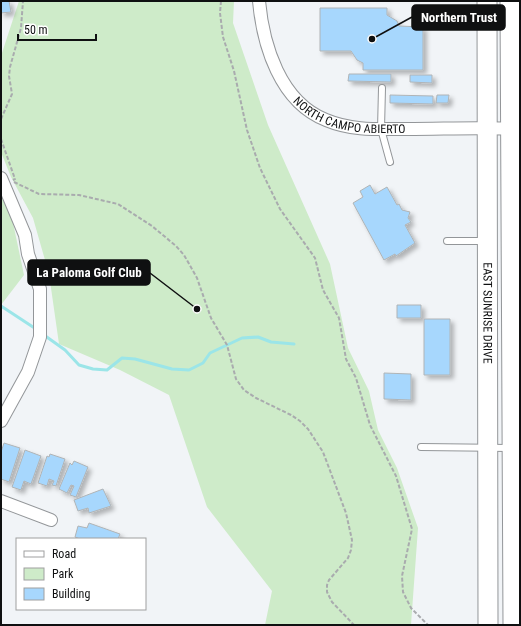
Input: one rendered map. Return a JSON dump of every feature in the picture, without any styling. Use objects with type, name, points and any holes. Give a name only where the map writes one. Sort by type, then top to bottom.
[{"type":"main road","name":"EAST SUNRISE DRIVE","points":[[487,1],[486,128],[488,625]]},
{"type":"main road","name":"EAST SUNRISE DRIVE","points":[[510,1],[516,129],[513,268],[516,448],[513,625]]},
{"type":"street","name":"NORTH CAMPO ABIERTO","points":[[259,1],[261,22],[270,57],[282,81],[304,106],[324,119],[337,124],[362,129],[516,129]]},
{"type":"street","points":[[1,178],[25,235],[28,254],[40,289],[40,337],[28,372],[1,421]]},
{"type":"street","points":[[1,501],[51,520]]},
{"type":"lane","points":[[382,88],[381,129],[390,162]]},
{"type":"lane","points":[[447,241],[487,241]]},
{"type":"lane","points":[[421,447],[516,448]]},
{"type":"path","points":[[1,119],[12,94],[9,76],[10,67],[15,53],[20,28],[23,1]]},
{"type":"path","points":[[221,1],[220,13],[223,37],[234,71],[248,130],[260,168],[280,209],[316,258],[323,290],[339,318],[346,359],[356,378],[370,425],[396,476],[412,529],[402,576],[402,592],[412,608],[428,625]]},
{"type":"path","points":[[1,139],[15,178],[11,182],[16,181],[24,188],[39,194],[79,195],[118,204],[152,226],[176,246],[184,255],[197,278],[211,318],[227,345],[236,380],[244,390],[256,398],[292,415],[312,434],[323,452],[346,513],[352,540],[348,558],[329,580],[327,592],[332,602],[354,625]]},
{"type":"green space","points":[[19,1],[234,1],[233,23],[268,125],[330,264],[348,348],[369,391],[378,430],[397,468],[418,528],[411,625],[265,625],[272,591],[207,507],[169,395],[120,370],[59,344],[49,274],[33,218],[11,177],[1,152],[1,56]]},
{"type":"green space","points":[[1,196],[12,218],[24,275],[1,305]]},
{"type":"building","points":[[1,1],[9,1],[11,12],[1,13]]},
{"type":"building","points":[[320,8],[387,8],[387,15],[397,21],[399,26],[423,27],[423,70],[363,70],[363,63],[357,60],[351,51],[320,51]]},
{"type":"building","points":[[349,74],[391,74],[391,82],[348,81]]},
{"type":"building","points":[[410,75],[432,75],[432,83],[410,82]]},
{"type":"building","points":[[390,95],[433,96],[433,104],[390,103]]},
{"type":"building","points":[[437,95],[449,95],[448,103],[436,103]]},
{"type":"building","points":[[370,185],[375,194],[387,187],[397,205],[399,204],[402,210],[410,212],[408,218],[411,222],[405,225],[415,243],[396,256],[395,254],[384,260],[353,203],[363,197],[360,191]]},
{"type":"building","points":[[397,305],[421,305],[421,318],[397,318]]},
{"type":"building","points":[[424,319],[450,319],[450,375],[424,375]]},
{"type":"building","points":[[384,373],[411,374],[411,400],[384,399]]},
{"type":"building","points":[[4,443],[20,448],[9,482],[1,479],[1,452]]},
{"type":"building","points":[[25,450],[41,456],[31,484],[24,481],[21,490],[12,487]]},
{"type":"building","points":[[50,454],[65,459],[56,486],[52,485],[54,481],[49,479],[47,486],[38,483],[47,456],[49,457]]},
{"type":"building","points":[[74,461],[88,467],[76,497],[70,495],[74,486],[71,485],[67,493],[59,489],[70,463],[72,465]]},
{"type":"building","points":[[103,489],[111,506],[89,513],[88,508],[78,511],[74,500]]},
{"type":"building","points":[[89,523],[120,534],[118,538],[75,537],[78,526],[87,528]]},
{"type":"waterway","points":[[1,306],[36,329]]},
{"type":"waterway","points":[[44,335],[65,350],[79,365],[93,369],[107,370],[122,358],[135,359],[172,369],[189,370],[203,363],[210,353],[242,338],[258,337],[271,342],[294,344]]},
{"type":"place","name":"Northern Trust","points":[[372,39]]},
{"type":"place","name":"La Paloma Golf Club","points":[[197,309]]}]
